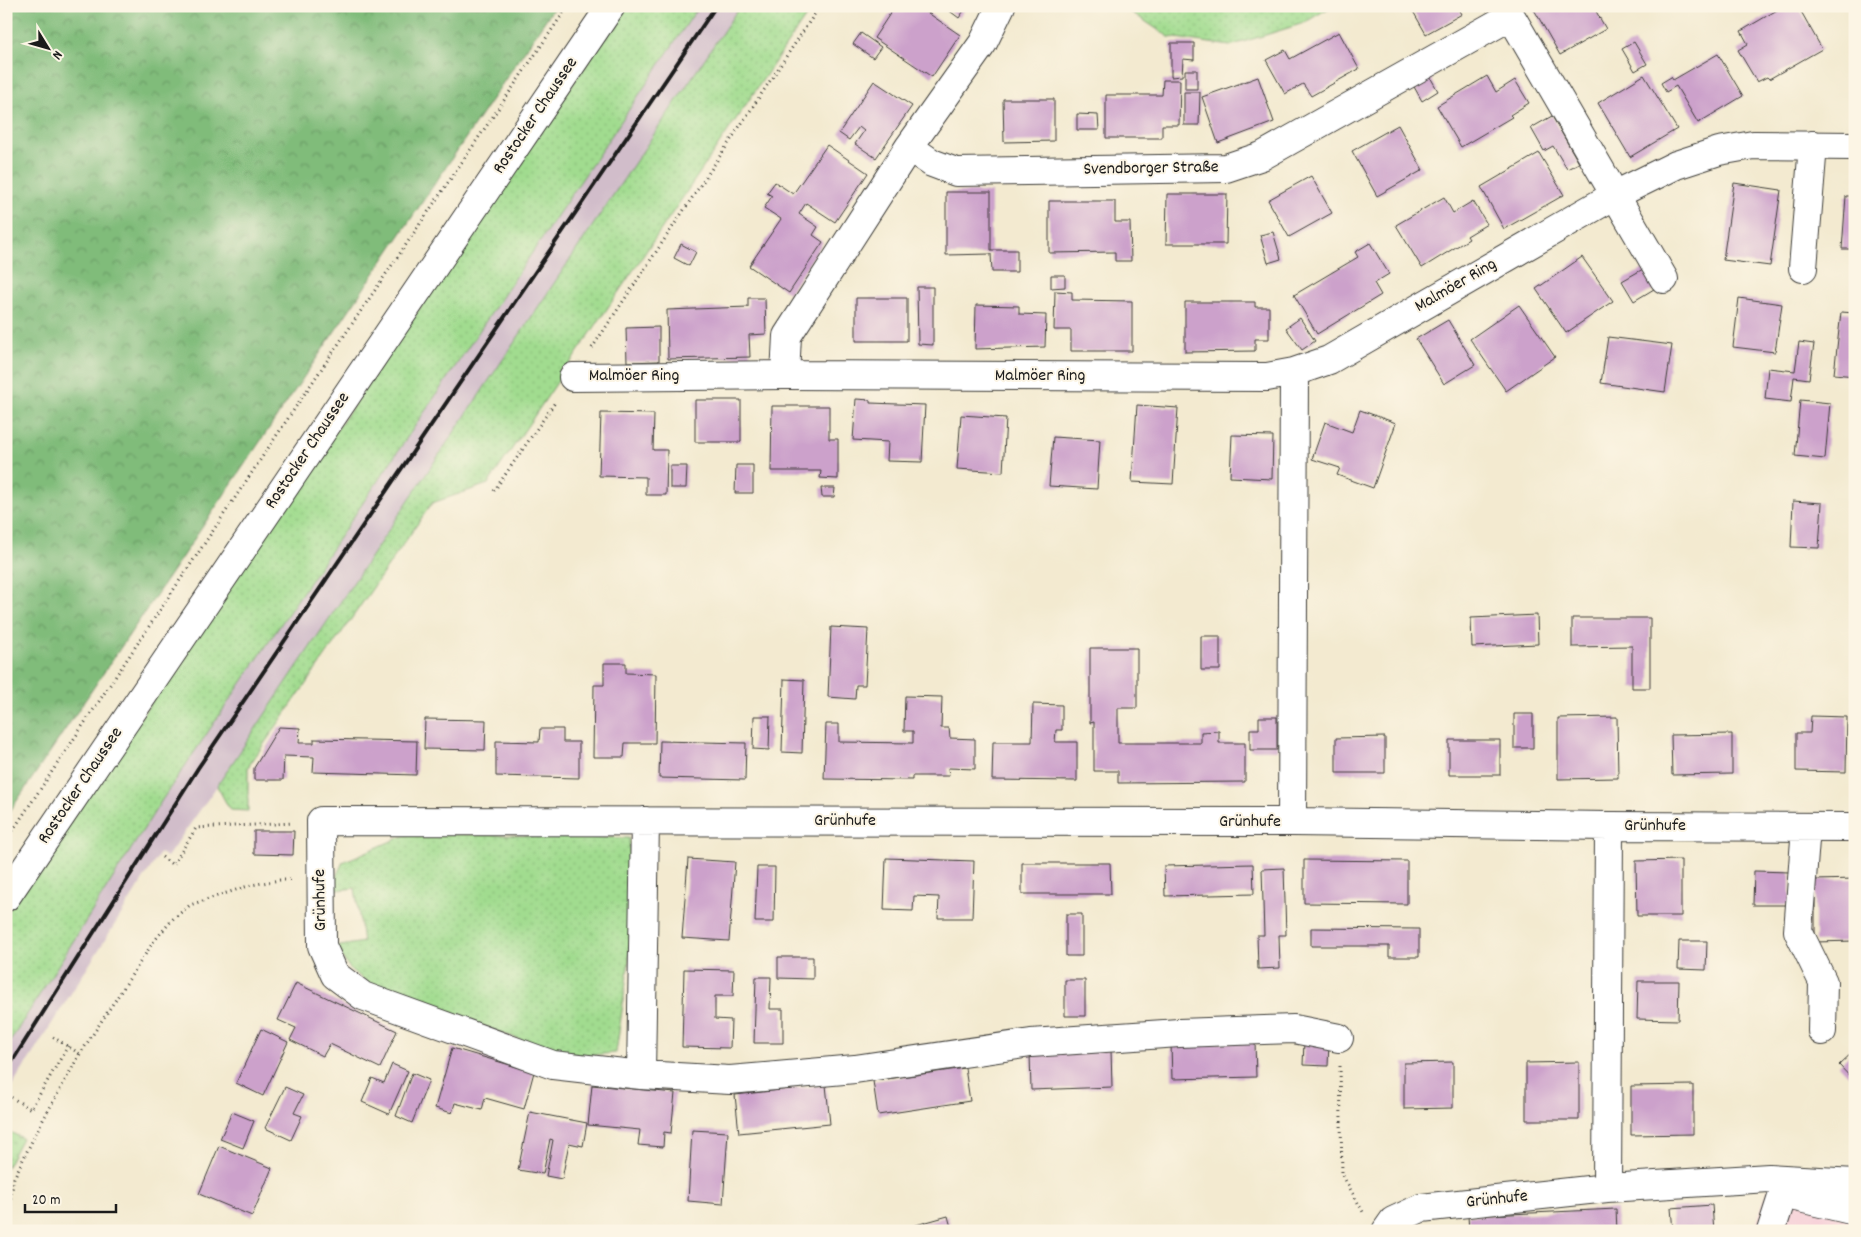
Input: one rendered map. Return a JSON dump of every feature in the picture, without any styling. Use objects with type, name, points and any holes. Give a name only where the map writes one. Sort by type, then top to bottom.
[{"type":"street","name":"Rostocker Chaussee","points":[[6,897],[611,6]]},
{"type":"street","points":[[785,375],[787,336],[909,147],[983,43],[1001,6]]},
{"type":"street","points":[[1508,11],[1664,279]]},
{"type":"street","name":"Svendborger Straße","points":[[909,147],[932,163],[956,172],[1226,168],[1262,156],[1508,11]]},
{"type":"street","name":"Malmöer Ring","points":[[573,377],[785,375],[1267,377],[1294,372],[1329,360],[1614,195],[1676,165],[1719,151],[1753,144],[1855,146]]},
{"type":"street","points":[[1803,268],[1813,145]]},
{"type":"street","points":[[1292,822],[1294,372]]},
{"type":"street","name":"Grünhufe","points":[[1339,1038],[1294,1030],[1179,1033],[1031,1043],[855,1069],[730,1080],[641,1075],[553,1065],[363,996],[335,975],[322,946],[321,821],[1292,822],[1855,827]]},
{"type":"street","points":[[641,1075],[645,821]]},
{"type":"street","points":[[1607,1188],[1609,826]]},
{"type":"street","points":[[1806,826],[1798,931],[1823,982],[1822,1031]]},
{"type":"street","name":"Grünhufe","points":[[1386,1231],[1393,1221],[1421,1208],[1607,1188],[1769,1178],[1855,1183]]},
{"type":"street","points":[[1771,1231],[1783,1194],[1855,1211]]},
{"type":"path","points":[[6,840],[297,405],[568,6]]},
{"type":"path","points":[[494,491],[573,377],[820,6]]},
{"type":"path","points":[[162,857],[173,865],[196,828],[321,821]]},
{"type":"path","points":[[6,1228],[14,1178],[39,1127],[80,1054],[154,941],[173,919],[190,905],[251,885],[280,880],[321,881]]},
{"type":"path","points":[[53,1037],[80,1054]]},
{"type":"path","points":[[1339,1038],[1342,1174],[1365,1215]]},
{"type":"path","points":[[7,1095],[30,1109],[68,1046]]},
{"type":"shaded area","points":[[699,6],[740,6],[217,786],[167,857],[160,853],[6,1096],[6,1048],[162,800]]},
{"type":"shaded area","points":[[1767,1190],[1855,1197],[1855,1231],[1754,1231]]},
{"type":"green space","points":[[6,6],[555,6],[6,817]]},
{"type":"green space","points":[[626,6],[699,6],[162,800],[6,1048],[6,915]]},
{"type":"green space","points":[[740,6],[813,6],[488,484],[432,503],[248,767],[248,811],[230,810],[217,786]]},
{"type":"green space","points":[[1122,6],[1332,6],[1304,23],[1230,46],[1169,37]]},
{"type":"green space","points":[[410,833],[629,838],[630,857],[638,897],[616,1053],[568,1057],[373,986],[351,970],[335,947],[363,942],[355,888],[329,891],[343,862]]},
{"type":"green space","points":[[6,1130],[22,1138],[6,1168]]},
{"type":"building","points":[[895,6],[918,6],[960,35],[932,77],[874,38]]},
{"type":"building","points":[[943,6],[967,6],[959,18]]},
{"type":"building","points":[[1410,6],[1457,6],[1462,14],[1426,34]]},
{"type":"building","points":[[1532,6],[1593,6],[1606,29],[1560,55]]},
{"type":"building","points":[[1784,6],[1798,6],[1822,49],[1769,79],[1767,77],[1757,82],[1738,50],[1748,44],[1741,31]]},
{"type":"building","points":[[1339,32],[1359,69],[1311,96],[1303,84],[1285,94],[1266,60],[1285,50],[1290,59]]},
{"type":"building","points":[[861,33],[881,47],[873,58],[853,44]]},
{"type":"building","points":[[1634,42],[1647,64],[1635,71],[1622,49]]},
{"type":"building","points":[[1171,43],[1194,43],[1194,60],[1183,59],[1182,76],[1171,77]]},
{"type":"building","points":[[1718,54],[1743,96],[1698,123],[1676,86],[1666,92],[1661,83],[1671,77],[1673,80]]},
{"type":"building","points":[[1185,70],[1197,70],[1197,89],[1185,89]]},
{"type":"building","points":[[1429,75],[1438,91],[1422,101],[1413,85]]},
{"type":"building","points":[[1644,75],[1677,129],[1630,157],[1598,103]]},
{"type":"building","points":[[1487,76],[1496,92],[1515,80],[1529,103],[1510,115],[1512,117],[1461,147],[1437,106]]},
{"type":"building","points":[[1258,77],[1274,122],[1218,143],[1202,97]]},
{"type":"building","points":[[1163,80],[1180,80],[1179,125],[1162,125],[1162,138],[1106,138],[1106,95],[1162,95]]},
{"type":"building","points":[[874,81],[912,106],[876,158],[855,144],[864,131],[859,127],[849,140],[839,133]]},
{"type":"building","points":[[1184,92],[1200,92],[1199,125],[1184,125]]},
{"type":"building","points":[[1003,99],[1054,99],[1054,141],[1004,142]]},
{"type":"building","points":[[1077,114],[1098,115],[1099,130],[1077,130]]},
{"type":"building","points":[[1552,116],[1579,163],[1567,169],[1553,146],[1544,151],[1531,128]]},
{"type":"building","points":[[1398,125],[1423,170],[1377,196],[1352,151]]},
{"type":"building","points":[[827,145],[868,173],[835,222],[806,203],[799,214],[818,227],[813,235],[823,242],[789,293],[749,266],[781,219],[764,208],[772,196],[767,193],[775,182],[793,194]]},
{"type":"building","points":[[1539,153],[1564,195],[1504,229],[1481,187]]},
{"type":"building","points":[[1311,176],[1332,213],[1289,237],[1268,200]]},
{"type":"building","points":[[1734,183],[1781,190],[1770,266],[1723,260]]},
{"type":"building","points":[[946,192],[991,192],[991,250],[1017,250],[1017,272],[992,272],[991,254],[946,255]]},
{"type":"building","points":[[1167,194],[1227,194],[1226,244],[1166,244]]},
{"type":"building","points":[[1846,196],[1855,196],[1855,249],[1842,249]]},
{"type":"building","points":[[1444,197],[1453,213],[1473,201],[1487,224],[1467,236],[1469,239],[1422,268],[1396,225]]},
{"type":"building","points":[[1049,201],[1115,201],[1115,222],[1130,222],[1131,261],[1115,261],[1115,252],[1049,253]]},
{"type":"building","points":[[1273,232],[1281,259],[1268,263],[1260,235]]},
{"type":"building","points":[[1370,243],[1389,274],[1374,283],[1381,295],[1317,334],[1294,295],[1358,257],[1355,252]]},
{"type":"building","points":[[681,244],[696,252],[689,266],[674,258]]},
{"type":"building","points":[[1582,257],[1613,301],[1566,333],[1536,289]]},
{"type":"building","points":[[1643,269],[1654,289],[1634,301],[1622,281]]},
{"type":"building","points":[[1051,275],[1065,275],[1065,287],[1051,288]]},
{"type":"building","points":[[917,287],[933,287],[933,345],[918,344]]},
{"type":"building","points":[[1055,291],[1072,292],[1072,300],[1132,301],[1132,351],[1071,351],[1071,330],[1054,330]]},
{"type":"building","points":[[748,298],[765,298],[766,334],[749,335],[750,357],[668,359],[667,310],[748,307]]},
{"type":"building","points":[[856,298],[907,298],[907,341],[856,341]]},
{"type":"building","points":[[1739,298],[1782,304],[1775,352],[1733,347]]},
{"type":"building","points":[[1185,302],[1255,302],[1255,307],[1269,307],[1269,339],[1255,339],[1255,351],[1185,352]]},
{"type":"building","points":[[976,305],[1019,306],[1019,314],[1046,315],[1045,347],[975,349]]},
{"type":"building","points":[[1519,305],[1555,357],[1506,391],[1470,339]]},
{"type":"building","points":[[1841,312],[1855,313],[1855,376],[1834,374]]},
{"type":"building","points":[[1300,318],[1315,341],[1302,350],[1286,328]]},
{"type":"building","points":[[1448,320],[1475,365],[1444,384],[1416,339]]},
{"type":"building","points":[[659,327],[659,361],[627,362],[626,328]]},
{"type":"building","points":[[1608,337],[1672,345],[1665,392],[1601,383]]},
{"type":"building","points":[[1799,342],[1814,344],[1809,379],[1794,377],[1791,402],[1765,399],[1768,368],[1795,371]]},
{"type":"building","points":[[856,399],[870,400],[870,403],[925,405],[922,462],[887,461],[888,442],[853,440]]},
{"type":"building","points":[[695,400],[741,400],[741,442],[695,442]]},
{"type":"building","points":[[1800,400],[1830,403],[1825,459],[1795,456]]},
{"type":"building","points":[[1137,405],[1178,408],[1173,484],[1132,482]]},
{"type":"building","points":[[772,406],[829,406],[829,439],[838,439],[838,479],[820,478],[821,471],[771,471]]},
{"type":"building","points":[[1360,410],[1396,423],[1373,488],[1337,475],[1340,468],[1312,459],[1325,422],[1352,432]]},
{"type":"building","points":[[601,413],[654,414],[653,450],[667,450],[666,495],[646,495],[646,477],[599,476]]},
{"type":"building","points":[[961,415],[1006,418],[1003,472],[957,469]]},
{"type":"building","points":[[1232,435],[1273,436],[1272,479],[1230,477]]},
{"type":"building","points":[[1053,437],[1100,440],[1097,489],[1049,486]]},
{"type":"building","points":[[736,465],[753,465],[753,493],[735,493]]},
{"type":"building","points":[[670,466],[687,466],[686,488],[670,488]]},
{"type":"building","points":[[821,488],[835,488],[834,497],[822,497]]},
{"type":"building","points":[[1793,501],[1822,503],[1819,548],[1791,547]]},
{"type":"building","points":[[1537,615],[1538,644],[1472,647],[1471,618]]},
{"type":"building","points":[[1572,618],[1650,618],[1650,688],[1632,688],[1632,646],[1572,647]]},
{"type":"building","points":[[831,627],[868,629],[865,685],[856,685],[855,699],[828,697]]},
{"type":"building","points":[[1201,636],[1220,636],[1220,670],[1201,670]]},
{"type":"building","points":[[1090,648],[1137,648],[1137,708],[1118,708],[1118,743],[1201,743],[1201,732],[1219,731],[1219,743],[1245,743],[1245,782],[1118,783],[1118,771],[1094,771],[1094,722],[1090,723]]},
{"type":"building","points":[[604,663],[626,663],[626,673],[656,674],[655,743],[625,743],[624,757],[593,757],[594,685],[604,685]]},
{"type":"building","points":[[784,679],[804,680],[802,753],[782,752]]},
{"type":"building","points":[[905,696],[942,697],[941,728],[949,728],[950,738],[975,739],[975,769],[948,768],[949,776],[912,776],[912,780],[824,779],[826,724],[839,724],[839,742],[913,743],[913,731],[904,731]]},
{"type":"building","points":[[1033,704],[1062,705],[1062,730],[1056,730],[1055,742],[1077,742],[1077,781],[992,780],[993,742],[1032,742]]},
{"type":"building","points":[[1514,714],[1533,714],[1533,748],[1514,748]]},
{"type":"building","points":[[754,716],[770,716],[769,750],[753,749]]},
{"type":"building","points":[[1811,716],[1847,717],[1846,772],[1796,771],[1796,733],[1810,733]]},
{"type":"building","points":[[1259,717],[1277,717],[1277,750],[1250,750],[1250,729],[1259,729]]},
{"type":"building","points":[[1617,717],[1618,778],[1558,779],[1558,718]]},
{"type":"building","points":[[425,719],[486,720],[485,750],[424,749]]},
{"type":"building","points":[[279,727],[300,728],[299,743],[314,743],[314,739],[417,741],[416,775],[313,772],[314,757],[284,756],[283,780],[254,780],[254,768]]},
{"type":"building","points":[[540,729],[563,729],[563,742],[579,742],[579,778],[496,776],[496,741],[539,742]]},
{"type":"building","points":[[1732,734],[1732,774],[1672,775],[1671,735]]},
{"type":"building","points":[[1385,737],[1385,773],[1336,773],[1336,738]]},
{"type":"building","points":[[1449,740],[1500,740],[1500,775],[1449,775]]},
{"type":"building","points":[[660,741],[746,743],[745,780],[659,778]]},
{"type":"building","points":[[254,831],[294,831],[293,855],[254,854]]},
{"type":"building","points":[[886,858],[974,861],[972,918],[938,918],[939,897],[914,896],[913,911],[884,910]]},
{"type":"building","points":[[688,859],[735,862],[729,941],[682,938]]},
{"type":"building","points":[[1304,860],[1407,861],[1407,904],[1304,903]]},
{"type":"building","points":[[1681,860],[1681,916],[1637,916],[1636,861]]},
{"type":"building","points":[[1022,863],[1110,863],[1111,894],[1022,894]]},
{"type":"building","points":[[1253,864],[1254,894],[1165,896],[1164,866]]},
{"type":"building","points":[[757,867],[775,867],[774,922],[755,922]]},
{"type":"building","points":[[1284,868],[1286,935],[1279,935],[1280,968],[1258,969],[1257,935],[1264,935],[1262,869]]},
{"type":"building","points":[[1754,871],[1790,872],[1790,905],[1753,905]]},
{"type":"building","points":[[1855,879],[1855,941],[1815,942],[1815,880]]},
{"type":"building","points":[[1066,914],[1082,914],[1082,956],[1066,956]]},
{"type":"building","points":[[1311,928],[1419,929],[1419,957],[1389,957],[1389,946],[1311,946]]},
{"type":"building","points":[[1679,941],[1707,941],[1706,970],[1678,969]]},
{"type":"building","points":[[778,957],[813,957],[813,979],[778,978]]},
{"type":"building","points":[[684,969],[734,970],[733,996],[715,996],[715,1019],[731,1020],[730,1048],[682,1047]]},
{"type":"building","points":[[756,977],[771,977],[770,1009],[783,1009],[783,1043],[754,1043]]},
{"type":"building","points":[[1065,980],[1085,980],[1085,1016],[1065,1016]]},
{"type":"building","points":[[1638,981],[1679,981],[1678,1020],[1637,1019]]},
{"type":"building","points":[[296,983],[397,1031],[380,1068],[330,1044],[323,1056],[290,1040],[296,1028],[278,1020]]},
{"type":"building","points":[[261,1029],[288,1042],[263,1096],[236,1083]]},
{"type":"building","points":[[1304,1041],[1329,1042],[1328,1066],[1303,1065]]},
{"type":"building","points":[[1255,1042],[1256,1077],[1172,1079],[1171,1044]]},
{"type":"building","points":[[452,1048],[534,1072],[524,1109],[485,1098],[482,1110],[455,1103],[452,1113],[435,1108]]},
{"type":"building","points":[[1111,1050],[1112,1087],[1031,1090],[1030,1053]]},
{"type":"building","points":[[1855,1050],[1855,1082],[1839,1065]]},
{"type":"building","points":[[1453,1062],[1453,1108],[1404,1109],[1404,1063]]},
{"type":"building","points":[[1579,1062],[1579,1120],[1526,1120],[1526,1063]]},
{"type":"building","points":[[392,1064],[408,1071],[389,1114],[362,1102],[372,1078],[384,1083]]},
{"type":"building","points":[[965,1068],[970,1101],[878,1115],[873,1081]]},
{"type":"building","points":[[412,1073],[429,1080],[412,1123],[396,1116]]},
{"type":"building","points":[[592,1085],[675,1093],[671,1133],[664,1132],[663,1147],[638,1145],[640,1130],[588,1125]]},
{"type":"building","points":[[826,1085],[830,1124],[739,1133],[735,1095]]},
{"type":"building","points":[[1693,1085],[1693,1134],[1631,1135],[1631,1086]]},
{"type":"building","points":[[285,1087],[303,1095],[294,1113],[302,1116],[291,1140],[265,1128]]},
{"type":"building","points":[[232,1112],[254,1121],[243,1148],[220,1139]]},
{"type":"building","points":[[530,1112],[587,1123],[583,1146],[569,1143],[562,1179],[546,1176],[553,1140],[550,1139],[543,1174],[518,1170]]},
{"type":"building","points":[[692,1130],[728,1132],[723,1204],[688,1201]]},
{"type":"building","points":[[219,1146],[272,1168],[252,1216],[199,1194]]},
{"type":"building","points":[[1712,1205],[1714,1231],[1673,1231],[1671,1208]]},
{"type":"building","points":[[1616,1209],[1617,1231],[1469,1231],[1468,1216]]},
{"type":"building","points":[[948,1216],[952,1231],[898,1231],[898,1230]]},
{"type":"railway","points":[[6,1071],[198,768],[716,6]]}]
